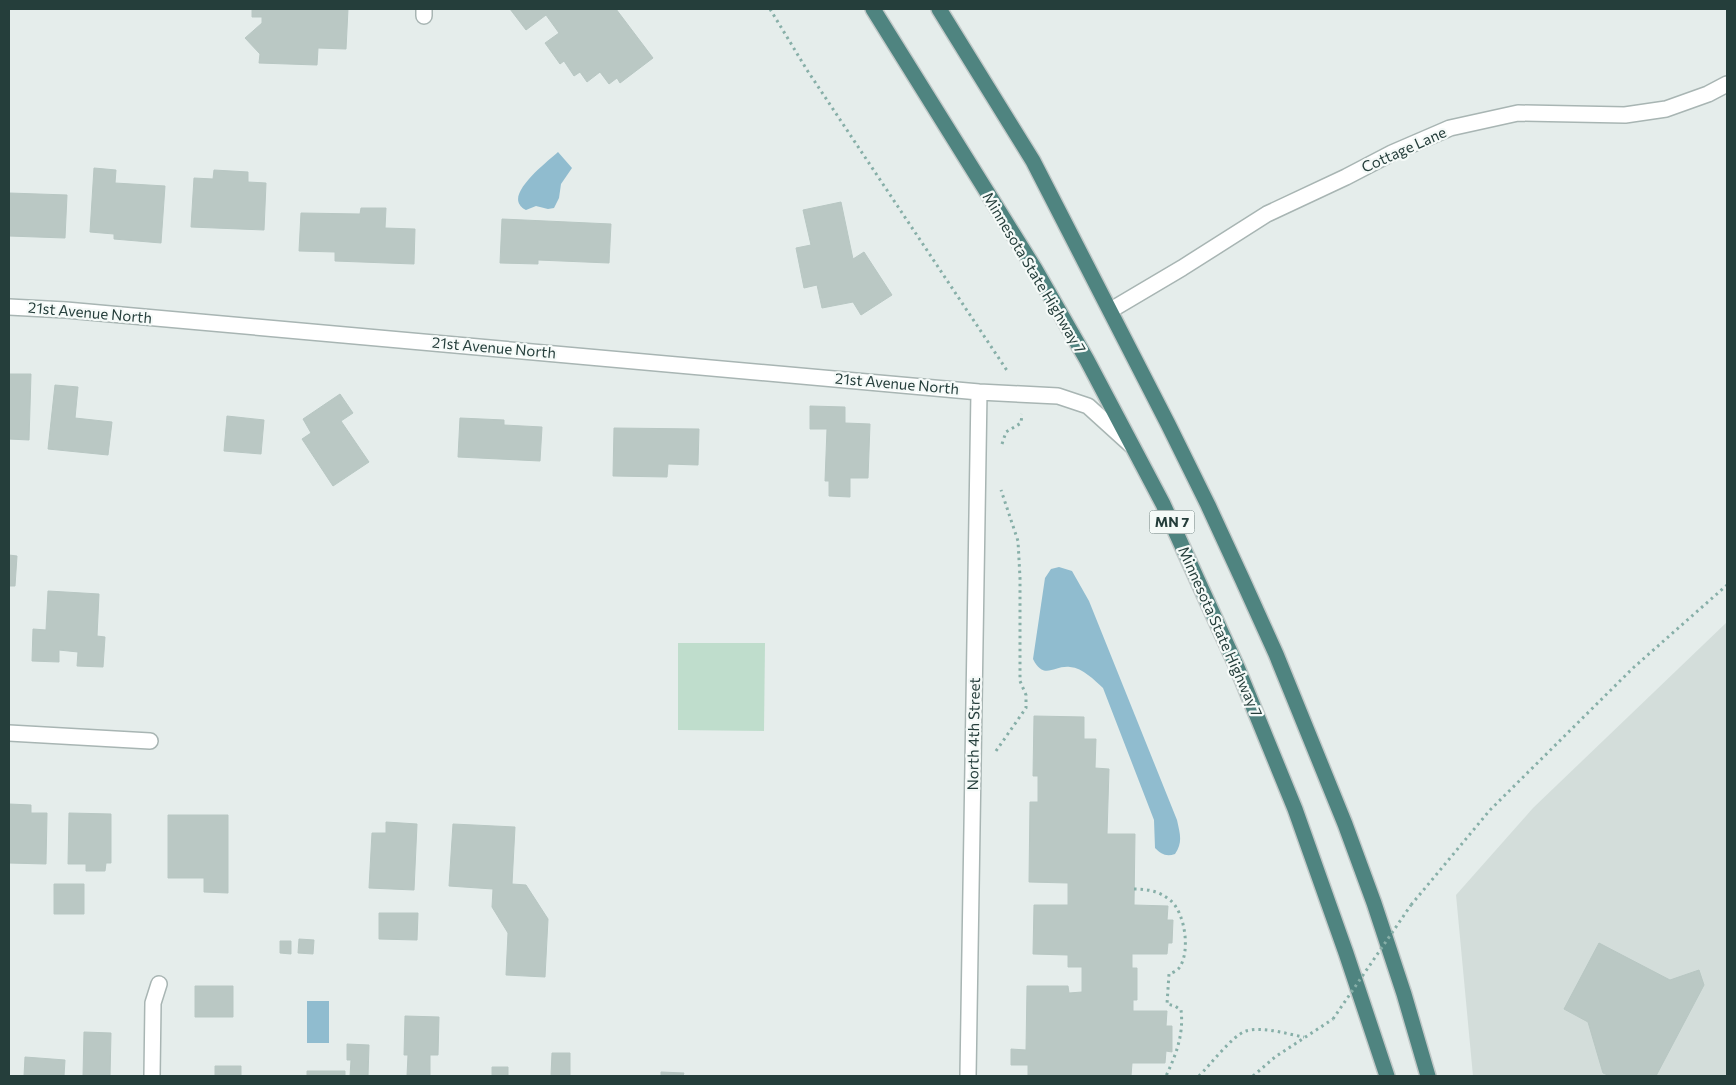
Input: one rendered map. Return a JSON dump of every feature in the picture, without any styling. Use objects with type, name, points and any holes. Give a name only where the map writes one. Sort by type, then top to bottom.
[{"type":"highway","name":"Minnesota State Highway 7","points":[[873,9],[1035,269],[1087,360],[1163,504],[1270,745],[1332,911],[1387,1076]]},
{"type":"highway","name":"MN 7","points":[[939,9],[1033,161],[1111,310],[1208,505],[1276,654],[1345,824],[1404,994],[1428,1076]]},
{"type":"street","name":"Cottage Lane","points":[[1111,310],[1267,214],[1392,153],[1450,128],[1518,113],[1618,115],[1666,109],[1708,94],[1727,84]]},
{"type":"street","name":"21st Avenue North","points":[[9,307],[979,392],[1058,396],[1088,406],[1132,446]]},
{"type":"street","name":"North 4th Street","points":[[968,1076],[979,392]]},
{"type":"street","points":[[9,732],[150,741]]},
{"type":"street","points":[[152,1076],[153,1003],[159,984]]},
{"type":"path","points":[[770,9],[807,70],[1022,394],[1021,423],[1006,432],[1002,440],[1002,449]]},
{"type":"path","points":[[996,750],[1026,708],[1026,695],[1020,681],[1018,541],[999,483]]},
{"type":"path","points":[[1252,1076],[1274,1057],[1333,1019],[1411,905],[1490,810],[1633,668],[1727,585]]},
{"type":"path","points":[[1134,889],[1148,889],[1171,900],[1183,921],[1184,957],[1178,969],[1169,974],[1167,1004],[1181,1010],[1183,1022],[1181,1038],[1166,1076]]},
{"type":"path","points":[[1199,1076],[1233,1040],[1245,1031],[1261,1029],[1304,1037]]},
{"type":"shaded area","points":[[1727,622],[1727,1076],[1473,1076],[1456,895],[1533,808]]},
{"type":"green space","points":[[678,643],[765,643],[764,731],[678,730]]},
{"type":"water","points":[[558,152],[572,168],[561,184],[559,198],[554,208],[548,209],[536,206],[525,210],[520,206],[518,199],[520,192],[531,177]]},
{"type":"water","points":[[1059,567],[1072,571],[1089,601],[1177,820],[1180,842],[1175,854],[1164,854],[1155,848],[1154,820],[1103,688],[1088,675],[1075,668],[1064,667],[1045,671],[1037,666],[1033,659],[1045,578],[1051,569]]},
{"type":"water","points":[[307,1001],[329,1001],[329,1043],[307,1043]]},
{"type":"building","points":[[252,9],[348,9],[346,49],[318,48],[317,65],[259,63],[260,54],[245,38],[262,23],[262,17],[252,17]]},
{"type":"building","points":[[510,9],[616,9],[653,58],[620,83],[617,78],[609,84],[600,72],[587,82],[580,72],[574,76],[564,61],[560,64],[545,43],[559,33],[546,15],[526,30]]},
{"type":"building","points":[[94,168],[116,170],[115,183],[165,186],[161,243],[114,239],[114,234],[90,232]]},
{"type":"building","points":[[214,170],[248,172],[248,182],[266,183],[264,230],[191,227],[194,178],[213,179]]},
{"type":"building","points":[[9,193],[67,195],[65,238],[9,236]]},
{"type":"building","points":[[841,202],[853,259],[864,252],[892,295],[861,315],[853,302],[822,308],[817,285],[804,288],[796,248],[811,245],[803,210]]},
{"type":"building","points":[[361,208],[386,208],[385,228],[415,229],[414,264],[335,261],[335,252],[299,251],[301,213],[360,214]]},
{"type":"building","points":[[502,219],[611,224],[609,263],[538,260],[538,264],[500,263]]},
{"type":"building","points":[[9,374],[31,374],[29,440],[9,439]]},
{"type":"building","points":[[55,385],[78,387],[75,418],[112,422],[108,455],[48,449]]},
{"type":"building","points":[[340,394],[353,413],[341,421],[369,462],[333,486],[302,439],[311,433],[303,419]]},
{"type":"building","points":[[810,406],[845,407],[845,423],[870,424],[868,478],[850,478],[850,497],[829,496],[829,481],[825,481],[827,429],[810,429]]},
{"type":"building","points":[[227,416],[264,420],[261,454],[224,451]]},
{"type":"building","points":[[460,418],[504,420],[504,425],[542,427],[540,461],[458,457]]},
{"type":"building","points":[[614,428],[699,429],[698,465],[668,464],[667,477],[613,476]]},
{"type":"building","points":[[9,555],[17,556],[15,586],[9,586]]},
{"type":"building","points":[[48,591],[99,594],[97,636],[105,637],[103,667],[77,666],[78,652],[59,650],[59,662],[32,661],[33,629],[46,630]]},
{"type":"building","points":[[1034,716],[1084,717],[1084,739],[1096,739],[1095,768],[1109,769],[1107,834],[1135,834],[1134,905],[1168,906],[1167,920],[1173,920],[1172,943],[1168,943],[1167,954],[1132,954],[1132,968],[1137,968],[1137,1000],[1133,1000],[1133,1011],[1167,1011],[1166,1026],[1172,1026],[1172,1052],[1166,1051],[1165,1063],[1132,1063],[1131,1076],[1028,1076],[1028,1065],[1011,1065],[1011,1049],[1026,1050],[1027,986],[1068,986],[1069,993],[1082,992],[1082,967],[1068,967],[1068,955],[1033,954],[1034,905],[1068,905],[1068,883],[1029,882],[1030,802],[1038,802],[1038,776],[1033,776]]},
{"type":"building","points":[[9,804],[31,805],[31,813],[47,813],[46,864],[9,863]]},
{"type":"building","points":[[69,813],[111,814],[111,863],[106,863],[105,871],[86,871],[86,864],[68,864]]},
{"type":"building","points":[[168,815],[228,815],[228,893],[204,892],[204,878],[168,878]]},
{"type":"building","points":[[386,822],[417,824],[414,890],[369,888],[372,833],[386,833]]},
{"type":"building","points":[[453,824],[515,827],[512,884],[526,885],[548,919],[545,977],[506,975],[508,933],[492,907],[493,889],[449,886]]},
{"type":"building","points":[[54,884],[84,884],[84,914],[54,914]]},
{"type":"building","points":[[379,913],[418,913],[417,940],[379,939]]},
{"type":"building","points":[[299,939],[314,940],[313,954],[298,953]]},
{"type":"building","points":[[280,941],[291,941],[291,954],[280,953]]},
{"type":"building","points":[[1599,943],[1670,980],[1699,970],[1704,985],[1656,1076],[1610,1076],[1603,1073],[1588,1022],[1564,1009]]},
{"type":"building","points":[[195,986],[233,986],[233,1017],[195,1017]]},
{"type":"building","points":[[405,1016],[439,1017],[438,1055],[430,1055],[430,1076],[407,1076],[408,1055],[404,1055]]},
{"type":"building","points":[[84,1032],[111,1033],[110,1076],[83,1076]]},
{"type":"building","points":[[347,1044],[369,1045],[368,1076],[350,1076],[351,1060],[347,1060]]},
{"type":"building","points":[[552,1053],[570,1053],[570,1076],[551,1076]]},
{"type":"building","points":[[25,1057],[65,1060],[64,1076],[24,1076]]},
{"type":"building","points":[[215,1066],[241,1066],[241,1076],[215,1076]]},
{"type":"building","points":[[492,1067],[508,1067],[508,1076],[492,1076]]},
{"type":"building","points":[[307,1071],[345,1071],[345,1076],[307,1076]]},
{"type":"building","points":[[661,1072],[684,1073],[683,1076],[661,1076]]}]
